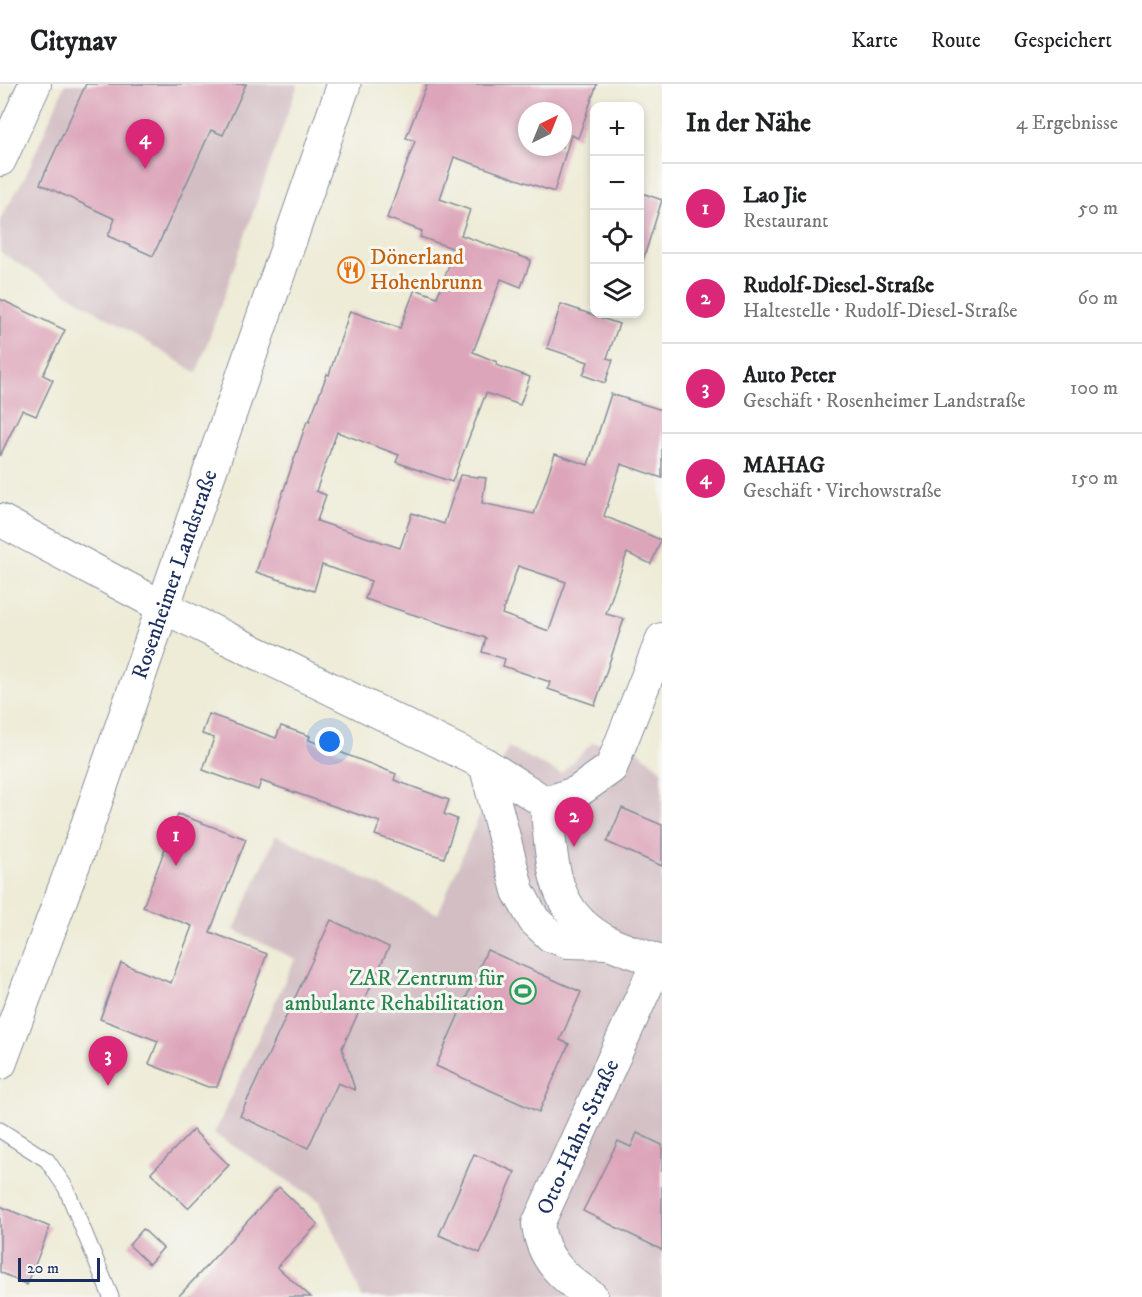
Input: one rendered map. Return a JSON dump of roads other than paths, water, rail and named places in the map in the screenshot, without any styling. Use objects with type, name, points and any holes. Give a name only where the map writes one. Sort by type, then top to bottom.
[{"type":"main road","name":"Rosenheimer Landstraße","points":[[0,1063],[84,834],[344,84]]},
{"type":"street","points":[[4,144],[35,84]]},
{"type":"street","points":[[0,520],[163,607],[485,764],[546,803]]},
{"type":"street","points":[[546,803],[577,792],[610,768],[662,639]]},
{"type":"street","points":[[485,764],[518,891],[534,920],[551,936],[568,942],[609,943]]},
{"type":"street","points":[[546,803],[555,880],[565,906],[585,926],[609,943],[660,962]]},
{"type":"street","name":"Otto-Hahn-Straße","points":[[592,1297],[575,1285],[550,1261],[540,1243],[538,1224],[660,962]]},
{"type":"lane","points":[[0,1130],[46,1160],[66,1188],[111,1297]]},
{"type":"place","name":"MAHAG","points":[[145,169]]},
{"type":"place","name":"Dönerland Hohenbrunn","points":[[351,270]]},
{"type":"place","name":"Rudolf-Diesel-Straße","points":[[574,847]]},
{"type":"place","name":"Lao Jie","points":[[176,866]]},
{"type":"place","name":"ZAR Zentrum für ambulante Rehabilitation","points":[[523,991]]},
{"type":"place","name":"Auto Peter","points":[[108,1086]]}]
